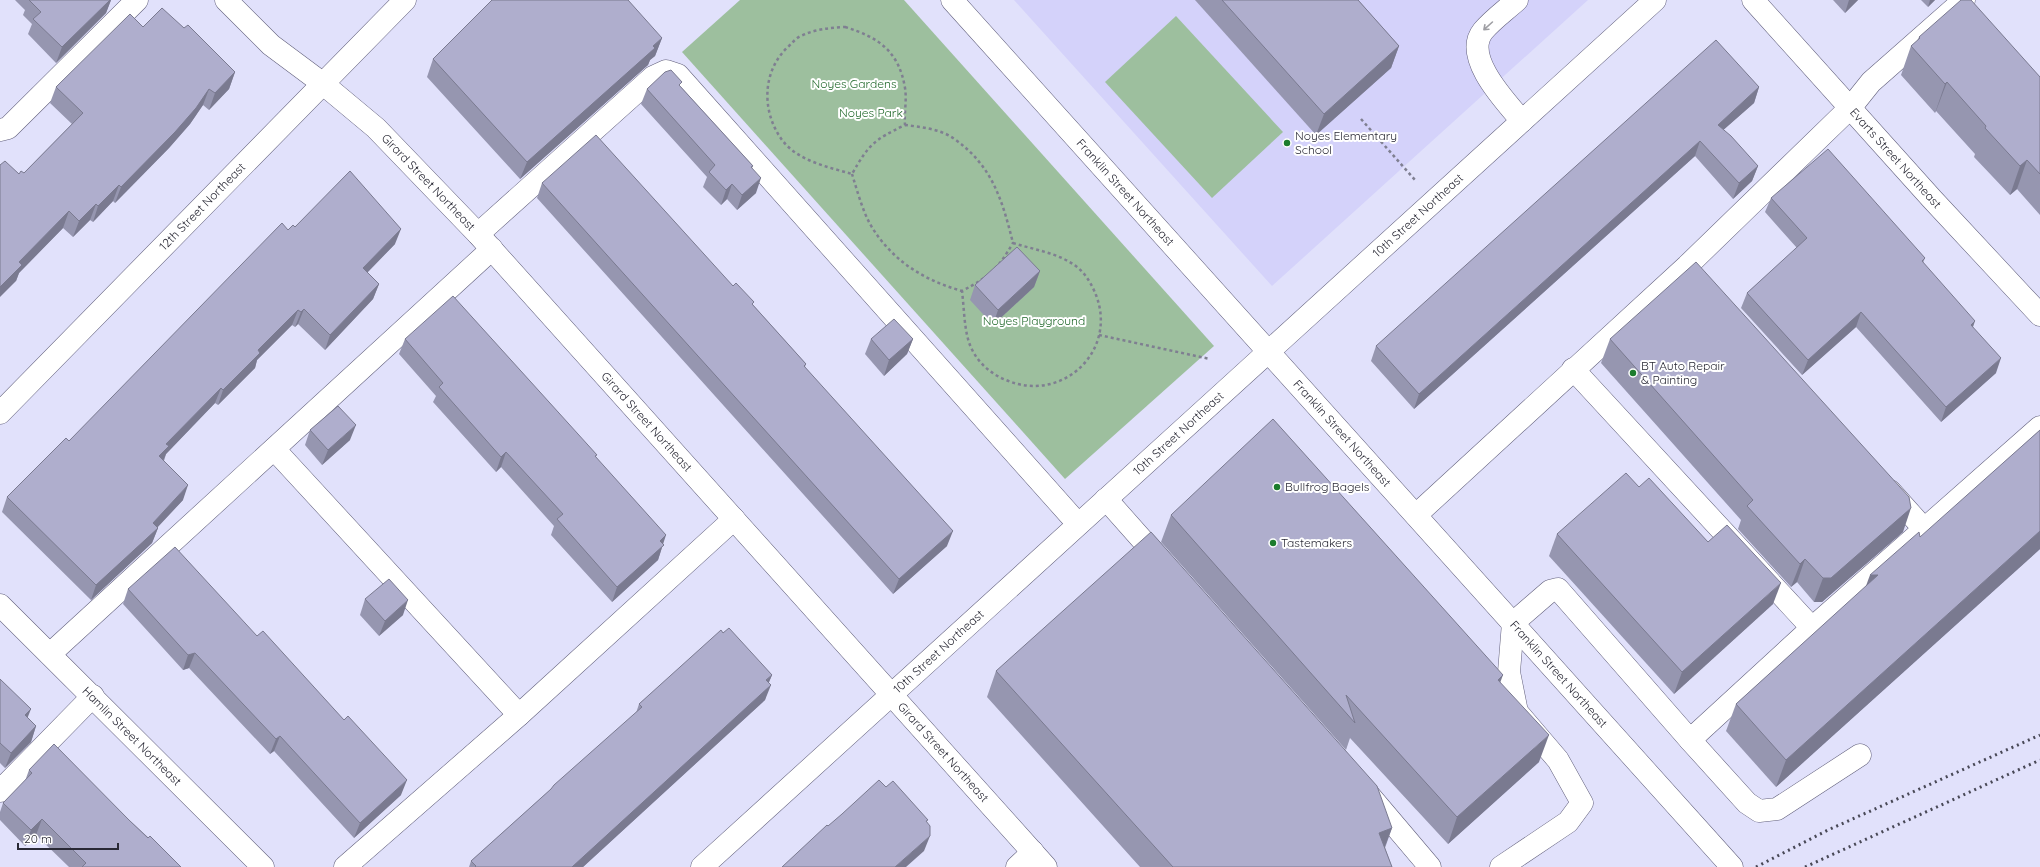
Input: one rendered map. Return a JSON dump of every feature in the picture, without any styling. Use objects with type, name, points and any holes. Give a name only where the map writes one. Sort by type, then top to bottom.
[{"type":"street","points":[[0,130],[8,128],[137,0]]},
{"type":"street","name":"Girard Street Northeast","points":[[226,0],[271,45],[376,128],[485,242],[1039,860]]},
{"type":"street","name":"12th Street Northeast","points":[[0,413],[404,0]]},
{"type":"street","name":"Franklin Street Northeast","points":[[952,0],[1732,867]]},
{"type":"street","points":[[1517,0],[1482,32],[1477,43],[1479,58],[1492,84],[1522,121]]},
{"type":"street","name":"10th Street Northeast","points":[[702,867],[1655,0]]},
{"type":"street","name":"Evarts Street Northeast","points":[[1753,0],[2040,315]]},
{"type":"street","points":[[1416,515],[1573,369],[1687,266],[1851,107],[1871,82],[1964,0]]},
{"type":"street","points":[[50,654],[274,450],[653,77],[666,71],[678,75],[1078,524]]},
{"type":"street","points":[[1687,266],[1703,283]]},
{"type":"street","points":[[1573,369],[1812,628]]},
{"type":"street","points":[[1690,740],[1812,628],[1925,530],[2040,427]]},
{"type":"street","points":[[274,450],[519,715]]},
{"type":"street","points":[[1878,477],[1925,530]]},
{"type":"street","points":[[1106,499],[1177,578]]},
{"type":"street","points":[[345,867],[519,715],[734,519]]},
{"type":"street","points":[[1501,867],[1568,822],[1582,803],[1558,760],[1517,712],[1509,672],[1513,623],[1550,591],[1558,589],[1690,740],[1747,802],[1758,811],[1777,809],[1860,755]]},
{"type":"street","name":"Hamlin Street Northeast","points":[[0,605],[263,867]]},
{"type":"street","points":[[0,791],[93,696]]},
{"type":"street","points":[[1354,778],[1430,867]]},
{"type":"street","points":[[1016,867],[1039,860]]},
{"type":"path","points":[[852,174],[819,164],[799,155],[782,140],[771,120],[766,97],[770,73],[782,52],[799,37],[821,28],[845,27],[868,34],[887,48],[900,68],[905,89],[905,125]]},
{"type":"path","points":[[1361,119],[1434,201]]},
{"type":"path","points":[[905,125],[928,129],[952,138],[979,161],[996,186],[1013,243],[1000,265],[983,280],[962,291],[942,285],[912,270],[890,249],[870,223],[852,174],[865,150],[881,137],[905,125]]},
{"type":"path","points":[[962,291],[968,340],[979,361],[996,376],[1018,385],[1041,387],[1063,380],[1082,366],[1094,348],[1101,327],[1100,305],[1092,285],[1078,268],[1060,256],[1013,243]]},
{"type":"path","points":[[1099,334],[1210,359]]},
{"type":"shaded area","name":"Noyes Elementary School","points":[[1014,0],[1588,0],[1272,286]]},
{"type":"green space","name":"Noyes Park","points":[[740,0],[904,0],[1214,346],[1065,479],[682,52]]},
{"type":"green space","points":[[1176,16],[1283,132],[1212,198],[1105,82]]},
{"type":"building","points":[[29,0],[110,0],[62,47],[33,19],[41,12]]},
{"type":"building","points":[[492,0],[628,0],[662,38],[653,46],[655,48],[527,162],[433,59]]},
{"type":"building","points":[[1222,0],[1358,0],[1399,46],[1324,114]]},
{"type":"building","points":[[1961,0],[1971,0],[2040,77],[2040,174],[2027,160],[2020,166],[1985,128],[1986,126],[1947,82],[1945,84],[1911,46],[1920,38],[1919,37]]},
{"type":"building","points":[[162,8],[184,28],[188,25],[235,72],[215,93],[209,89],[196,108],[175,132],[121,187],[119,185],[98,206],[96,204],[79,221],[69,211],[19,262],[22,265],[0,287],[0,165],[5,161],[19,174],[21,171],[24,173],[83,113],[56,87],[130,14],[143,27]]},
{"type":"building","points":[[1716,40],[1759,87],[1718,125],[1731,136],[1758,166],[1739,183],[1700,141],[1419,394],[1376,346]]},
{"type":"building","points":[[671,70],[682,82],[679,85],[753,166],[751,167],[761,178],[742,195],[732,184],[726,190],[709,172],[715,165],[647,89],[665,72]]},
{"type":"building","points":[[596,135],[733,286],[736,283],[754,302],[752,304],[806,364],[804,366],[953,531],[899,579],[542,183]]},
{"type":"building","points":[[1828,149],[1925,258],[1922,261],[1975,321],[1971,325],[2001,358],[1946,407],[1861,312],[1808,360],[1747,293],[1807,238],[1771,198]]},
{"type":"building","points":[[350,171],[401,229],[363,268],[379,284],[330,335],[304,309],[301,312],[298,310],[258,350],[260,353],[223,390],[221,388],[166,444],[169,446],[159,456],[188,485],[153,523],[158,528],[96,585],[7,497],[66,438],[69,441],[282,223],[288,230],[293,225],[295,227]]},
{"type":"building","points":[[1017,247],[1040,271],[998,310],[975,285]]},
{"type":"building","points":[[1696,262],[1909,497],[1911,508],[1831,578],[1823,578],[1805,559],[1800,564],[1747,506],[1753,500],[1610,339]]},
{"type":"building","points":[[453,296],[597,455],[595,456],[666,535],[660,541],[664,545],[617,587],[557,519],[563,514],[506,452],[501,457],[439,387],[443,383],[405,339]]},
{"type":"building","points":[[894,319],[913,339],[889,360],[871,339]]},
{"type":"building","points":[[338,406],[356,425],[328,450],[310,430]]},
{"type":"building","points":[[1273,419],[1503,675],[1498,680],[1549,735],[1457,817],[1346,695],[1355,723],[1171,515]]},
{"type":"building","points":[[2040,430],[2040,531],[1786,760],[1736,704],[1878,575],[1870,575],[1919,532],[1920,537]]},
{"type":"building","points":[[1626,473],[1639,487],[1649,478],[1708,542],[1727,525],[1781,583],[1682,672],[1557,534]]},
{"type":"building","points":[[1151,532],[1377,786],[1392,828],[1379,833],[1392,867],[1173,867],[996,671]]},
{"type":"building","points":[[175,547],[257,636],[263,631],[344,720],[348,716],[407,780],[360,823],[280,736],[276,739],[195,653],[188,655],[128,589]]},
{"type":"building","points":[[389,579],[408,600],[385,621],[365,599]]},
{"type":"building","points":[[729,628],[772,675],[766,680],[771,685],[572,867],[475,867],[476,866],[471,861],[642,707],[639,704],[721,630],[723,633]]},
{"type":"building","points":[[0,679],[31,709],[25,715],[36,726],[11,753],[0,743]]},
{"type":"building","points":[[54,744],[129,820],[148,838],[150,836],[181,867],[82,867],[86,863],[42,819],[31,830],[3,803],[32,773],[29,770]]},
{"type":"building","points":[[879,780],[886,787],[893,781],[928,820],[926,821],[930,826],[930,836],[895,867],[782,867],[827,825],[828,826],[842,814]]},
{"type":"railway","points":[[1756,867],[1828,830],[2040,735]]},
{"type":"railway","points":[[1805,867],[2040,760]]},
{"type":"place","name":"Noyes Elementary School","points":[[1287,143]]},
{"type":"place","name":"BT Auto Repair & Painting","points":[[1633,373]]},
{"type":"place","name":"Bullfrog Bagels","points":[[1277,487]]},
{"type":"place","name":"Tastemakers","points":[[1273,543]]},
{"type":"park label","name":"Noyes Gardens","points":[[854,84]]},
{"type":"park label","name":"Noyes Playground","points":[[1034,321]]}]
